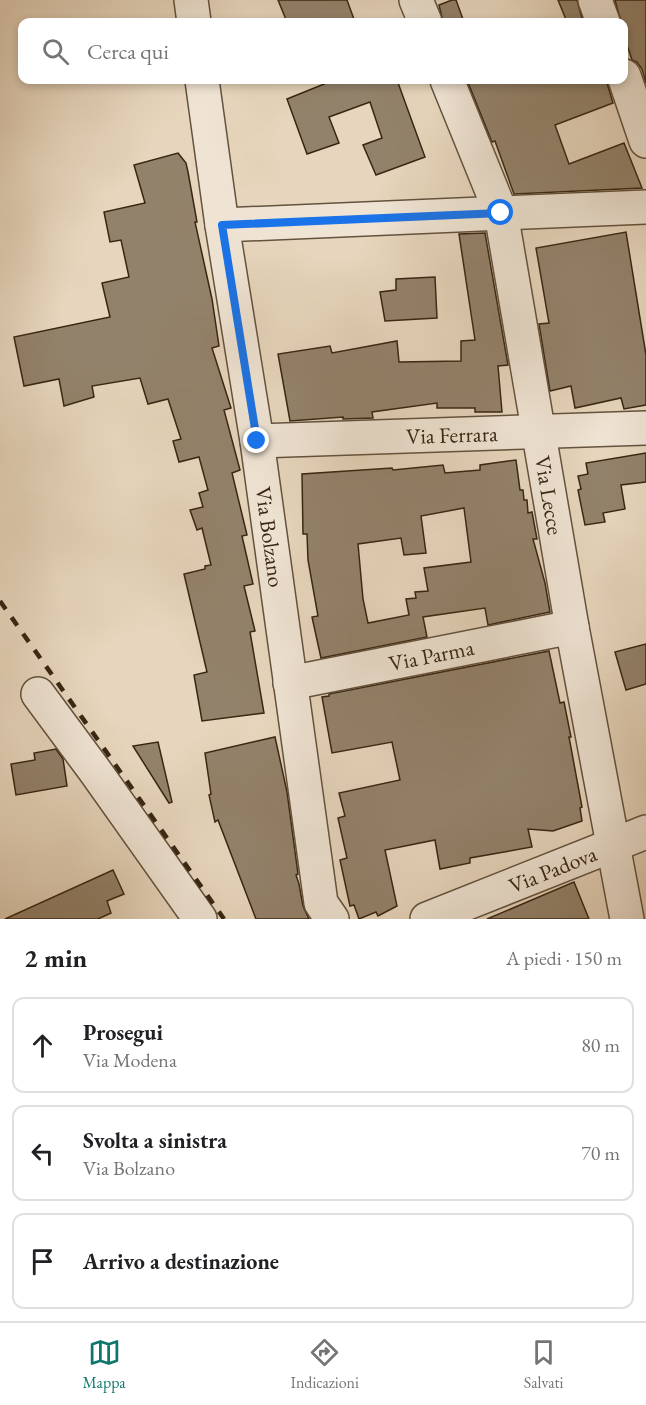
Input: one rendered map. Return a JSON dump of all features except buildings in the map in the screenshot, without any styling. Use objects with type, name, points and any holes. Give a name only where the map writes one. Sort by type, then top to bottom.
[{"type":"street","points":[[191,0],[193,18]]},
{"type":"street","points":[[416,0],[423,18]]},
{"type":"street","points":[[595,0],[602,18]]},
{"type":"street","name":"Via Bolzano","points":[[203,84],[222,225],[257,441],[321,903],[332,919]]},
{"type":"street","name":"Via Lecce","points":[[449,84],[501,213],[572,627],[627,919]]},
{"type":"street","points":[[634,90],[646,141]]},
{"type":"street","points":[[222,225],[646,207]]},
{"type":"street","name":"Via Ferrara","points":[[257,441],[646,428]]},
{"type":"street","name":"Via Parma","points":[[290,682],[572,627]]},
{"type":"street","points":[[38,694],[200,919]]},
{"type":"street","name":"Via Padova","points":[[427,919],[646,832]]},
{"type":"railway","points":[[0,601],[224,919]]},
{"type":"route","points":[[257,441],[222,225],[501,213]]}]
